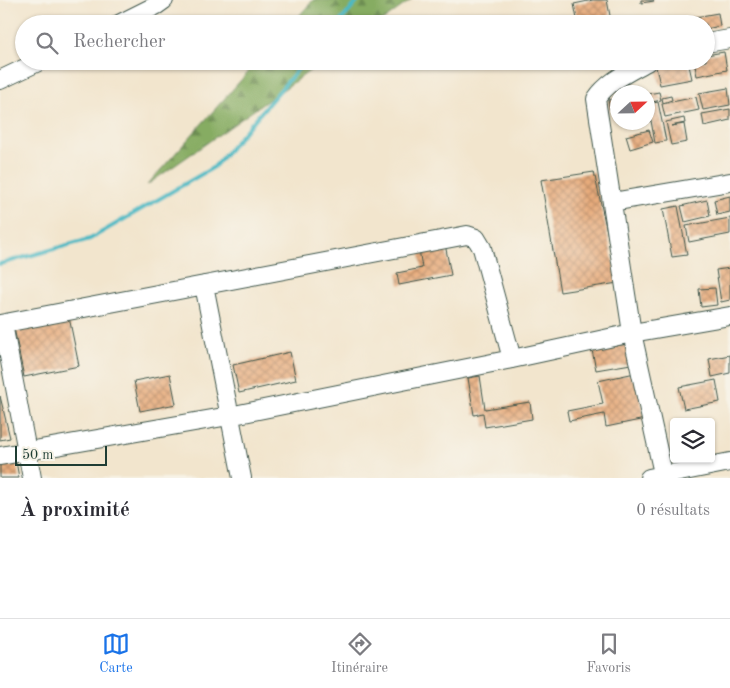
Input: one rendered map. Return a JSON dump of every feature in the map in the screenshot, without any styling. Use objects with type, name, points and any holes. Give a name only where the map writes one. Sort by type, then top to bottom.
[{"type":"street","points":[[138,15],[157,6],[164,0]]},
{"type":"street","points":[[715,42],[730,39]]},
{"type":"street","points":[[0,80],[21,70]]},
{"type":"street","points":[[633,70],[602,90],[596,99],[632,333],[659,477],[730,462]]},
{"type":"street","points":[[612,202],[730,182]]},
{"type":"street","points":[[32,478],[1,324],[467,235],[476,238],[482,248],[512,359]]},
{"type":"street","points":[[204,285],[242,478]]},
{"type":"street","points":[[0,456],[229,416],[632,333],[730,316]]},
{"type":"green space","points":[[313,0],[411,0],[390,15],[300,15]]},
{"type":"green space","points":[[250,70],[311,70],[147,185]]},
{"type":"building","points":[[593,0],[607,0],[610,15],[576,15],[574,4]]},
{"type":"building","points":[[641,0],[654,0],[654,1],[641,3]]},
{"type":"building","points":[[718,13],[720,26],[715,27],[715,15],[707,15]]},
{"type":"building","points":[[724,52],[727,70],[697,76],[696,70],[715,70],[715,54]]},
{"type":"building","points":[[657,70],[690,70],[692,79],[660,85]]},
{"type":"building","points":[[728,88],[730,105],[703,110],[699,93]]},
{"type":"building","points":[[659,92],[661,100],[655,101],[655,93]]},
{"type":"building","points":[[671,96],[672,100],[663,103],[662,98]]},
{"type":"building","points":[[696,97],[699,110],[665,117],[662,104]]},
{"type":"building","points":[[658,102],[666,141],[655,143],[653,130],[655,130],[655,103]]},
{"type":"building","points":[[730,109],[730,120],[704,126],[702,114]]},
{"type":"building","points":[[684,118],[685,123],[671,126],[684,124],[687,142],[671,145],[666,122]]},
{"type":"building","points":[[649,130],[653,142],[630,149],[626,136]]},
{"type":"building","points":[[594,172],[618,283],[560,292],[541,180]]},
{"type":"building","points":[[730,196],[730,212],[717,215],[714,200]]},
{"type":"building","points":[[707,200],[710,216],[685,222],[681,206]]},
{"type":"building","points":[[678,206],[687,255],[672,257],[663,209]]},
{"type":"building","points":[[730,218],[730,234],[689,242],[686,226]]},
{"type":"building","points":[[445,244],[451,275],[399,285],[397,273],[422,268],[419,249]]},
{"type":"building","points":[[730,268],[730,300],[721,302],[716,270]]},
{"type":"building","points":[[715,288],[717,305],[701,307],[699,289]]},
{"type":"building","points":[[69,317],[79,366],[24,377],[14,328]]},
{"type":"building","points":[[627,344],[631,364],[596,370],[592,350]]},
{"type":"building","points":[[290,352],[296,380],[239,393],[233,365]]},
{"type":"building","points":[[730,355],[730,373],[712,377],[709,359]]},
{"type":"building","points":[[635,373],[645,419],[606,427],[604,414],[569,421],[567,411],[603,404],[598,381]]},
{"type":"building","points":[[170,374],[176,404],[140,411],[134,381]]},
{"type":"building","points":[[480,376],[485,409],[530,402],[532,419],[485,427],[483,413],[474,415],[468,378]]},
{"type":"building","points":[[716,380],[720,402],[684,409],[679,387]]},
{"type":"building","points":[[0,396],[10,438],[0,440]]},
{"type":"building","points":[[16,461],[19,478],[0,478],[0,465]]},
{"type":"waterway","points":[[346,15],[359,0]]},
{"type":"waterway","points":[[0,264],[90,239],[214,167],[297,70]]}]
